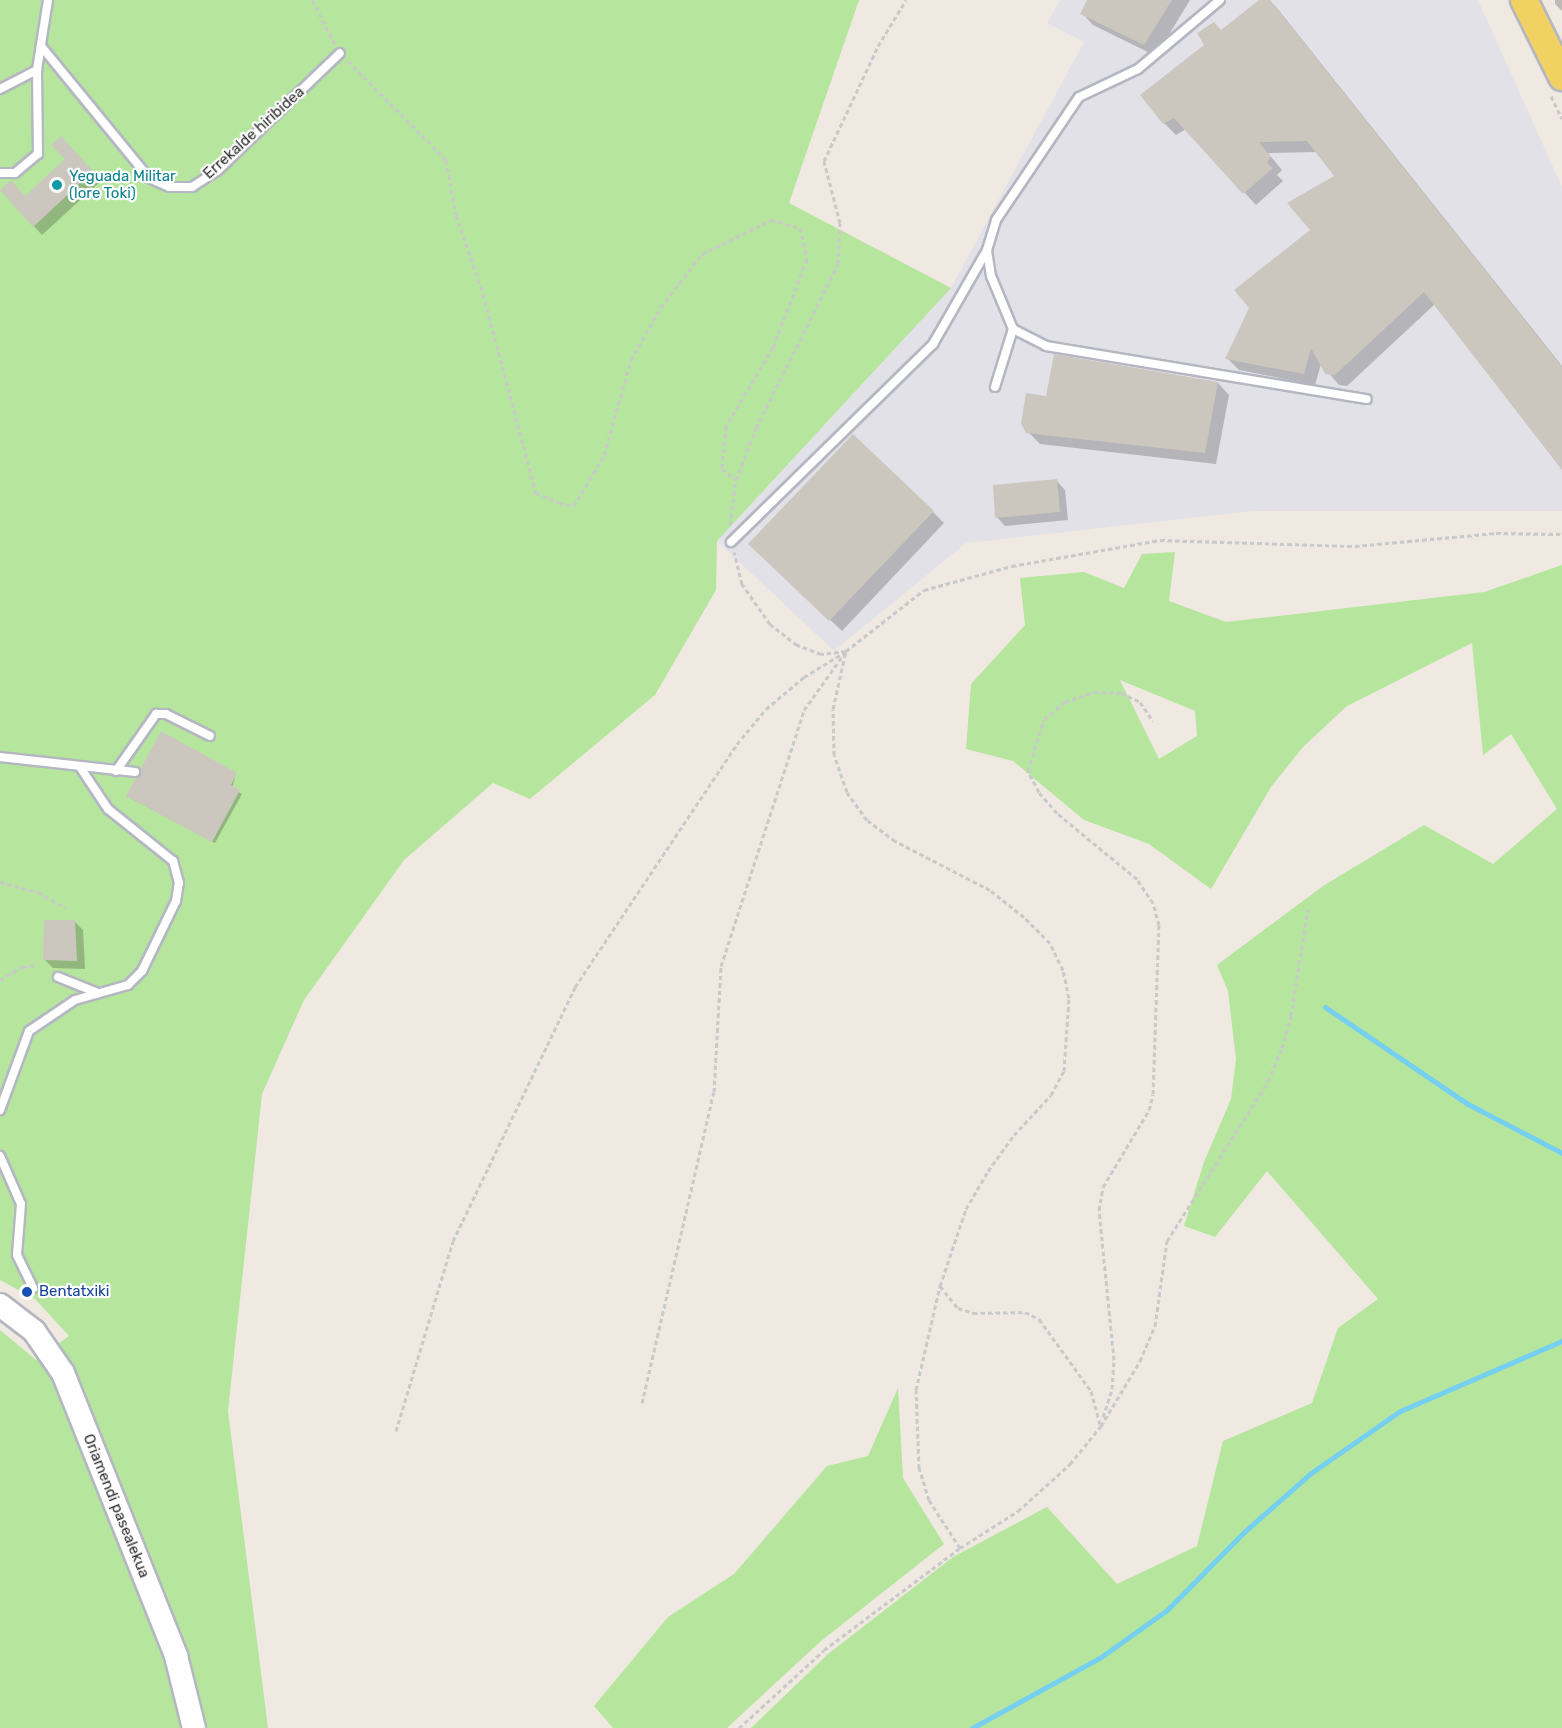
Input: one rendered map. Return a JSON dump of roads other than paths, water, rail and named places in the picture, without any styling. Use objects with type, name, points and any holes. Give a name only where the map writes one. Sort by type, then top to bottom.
[{"type":"main road","points":[[1524,0],[1562,77]]},
{"type":"main road","name":"Oriamendi pasealekua","points":[[0,1305],[34,1331],[63,1373],[176,1656],[195,1728]]},
{"type":"lane","points":[[0,173],[15,173],[38,154],[37,70],[48,0]]},
{"type":"lane","points":[[731,542],[933,344],[987,250],[996,220],[1079,97],[1138,69],[1220,0]]},
{"type":"lane","name":"Errekalde hiribidea","points":[[41,46],[149,178],[169,187],[192,187],[217,171],[340,53]]},
{"type":"lane","points":[[0,89],[37,70]]},
{"type":"lane","points":[[987,250],[991,276],[1013,329],[995,387]]},
{"type":"lane","points":[[1013,329],[1046,345],[1367,399]]},
{"type":"lane","points":[[116,771],[156,714],[166,714],[210,736]]},
{"type":"lane","points":[[0,757],[135,772]]},
{"type":"lane","points":[[0,1110],[29,1031],[75,1000],[129,985],[142,971],[176,901],[179,883],[173,861],[108,810],[80,767]]},
{"type":"lane","points":[[58,977],[98,994]]},
{"type":"lane","points":[[0,1155],[21,1204],[17,1255],[33,1288]]},
{"type":"waterway","points":[[1325,1007],[1466,1103],[1562,1153]]},
{"type":"waterway","points":[[972,1728],[1101,1657],[1167,1610],[1244,1532],[1311,1473],[1400,1411],[1562,1341]]},
{"type":"place","name":"Yeguada Militar (lore Toki)","points":[[57,185]]},
{"type":"place","name":"Bentatxiki","points":[[27,1292]]}]
